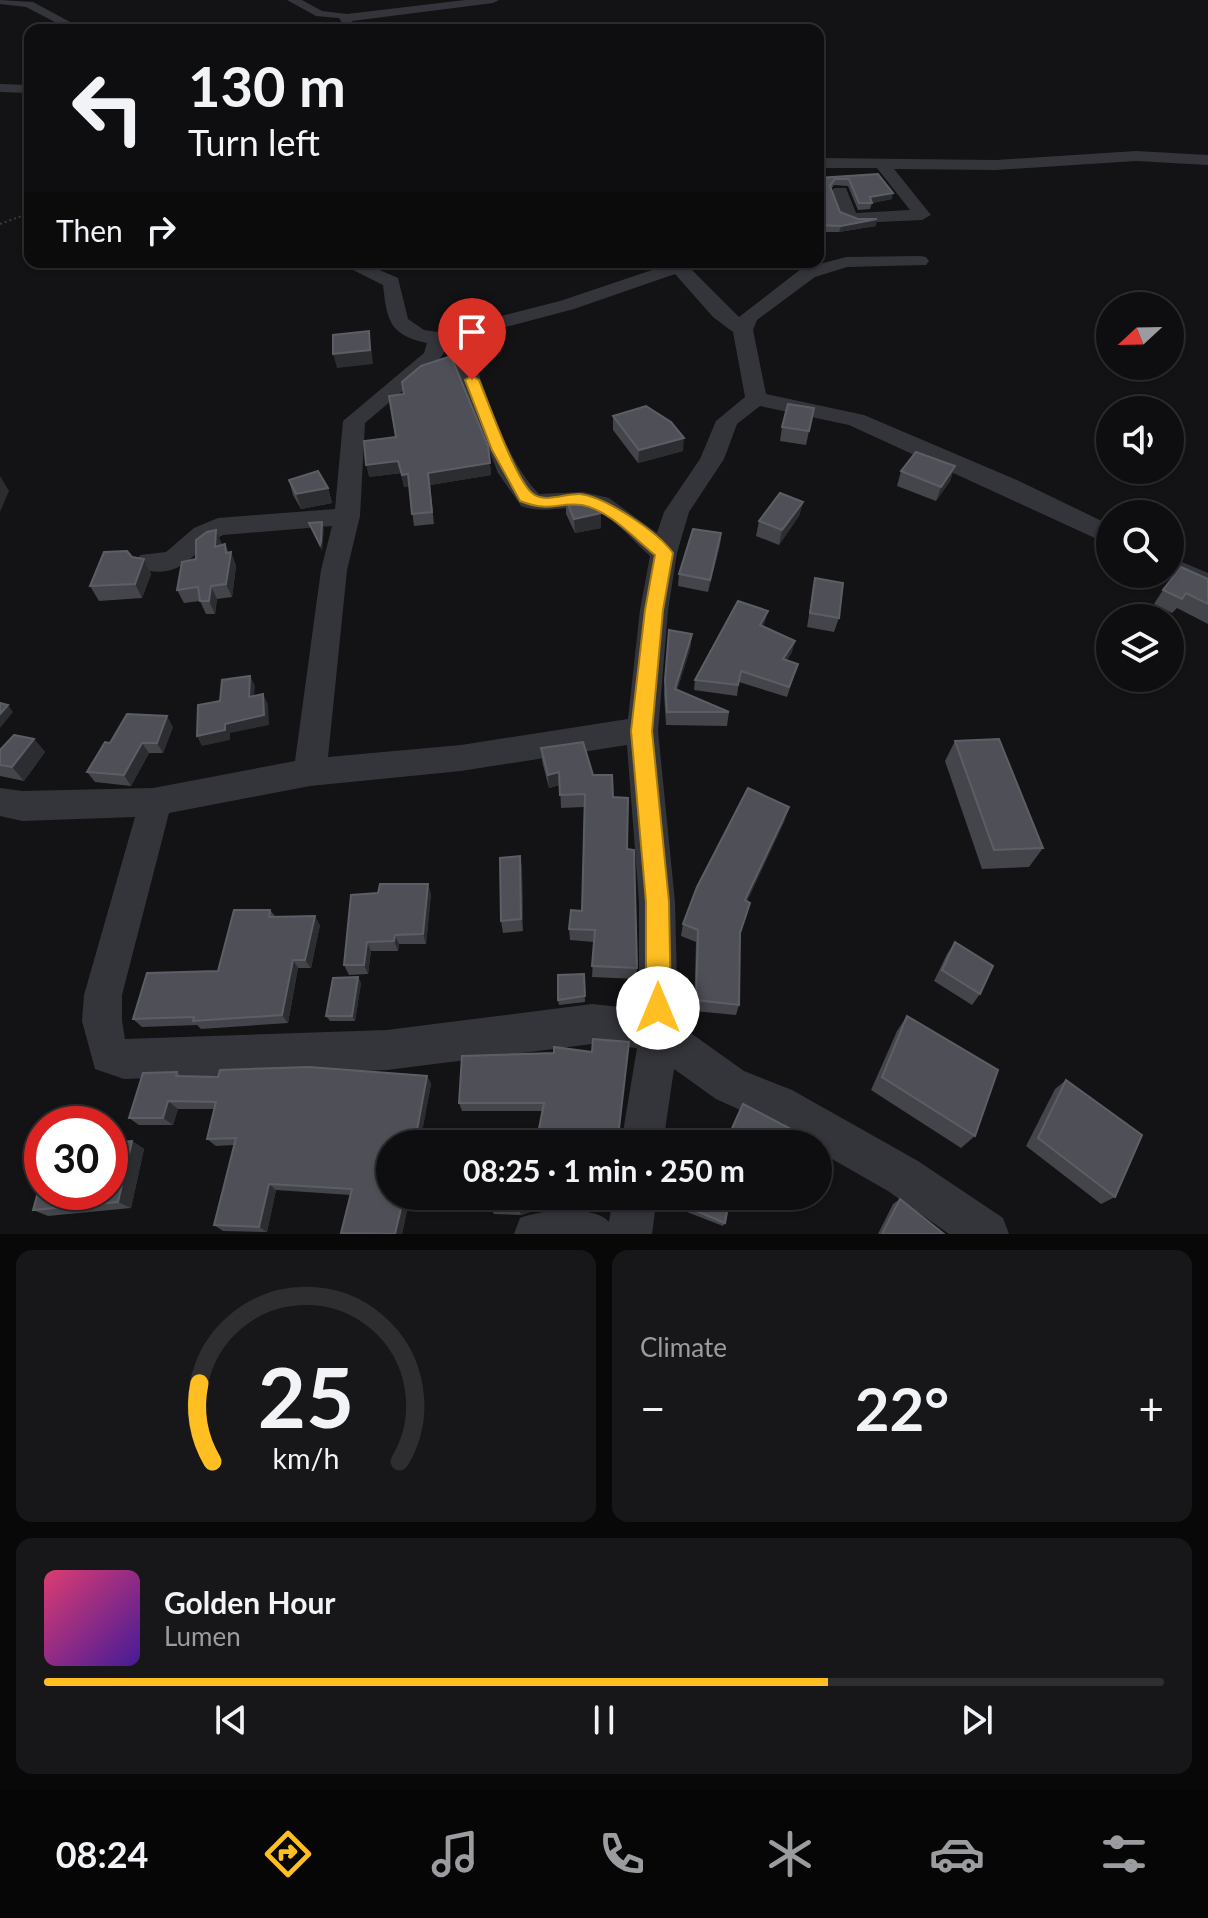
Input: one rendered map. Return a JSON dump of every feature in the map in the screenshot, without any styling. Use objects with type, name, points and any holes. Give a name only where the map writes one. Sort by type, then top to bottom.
[{"type":"street","points":[[303,3],[345,18],[493,0]]},
{"type":"street","points":[[0,1],[29,4],[67,24]]},
{"type":"street","points":[[303,3],[366,2]]},
{"type":"street","points":[[345,18],[349,24]]},
{"type":"street","points":[[0,88],[24,89]]},
{"type":"street","points":[[824,163],[1011,164],[1136,156],[1208,160]]},
{"type":"street","points":[[840,191],[849,216],[922,215],[881,163]]},
{"type":"street","points":[[824,265],[920,261]]},
{"type":"street","points":[[360,268],[391,282],[394,309],[401,324],[420,336],[445,336],[567,305],[665,268]]},
{"type":"street","points":[[680,268],[720,313],[743,330]]},
{"type":"street","points":[[756,399],[743,330],[749,317],[781,296],[802,268]]},
{"type":"street","points":[[310,772],[334,570],[347,516],[354,421],[431,357],[445,336]]},
{"type":"street","points":[[445,336],[526,497],[543,503],[579,499],[603,505],[664,553]]},
{"type":"street","points":[[644,1130],[659,1034],[657,902],[642,731],[654,610],[664,553],[677,512],[712,459],[727,421],[756,399],[856,420],[1010,487],[1096,529]]},
{"type":"street","points":[[149,562],[173,561],[203,534],[218,527],[347,516]]},
{"type":"street","points":[[1184,573],[1208,585]]},
{"type":"street","points":[[0,802],[22,806],[153,802],[310,772],[461,758],[642,731]]},
{"type":"street","points":[[153,802],[151,822],[103,995],[102,1021],[109,1055],[124,1059],[387,1050],[592,1024],[625,1025],[659,1034],[730,1085],[777,1105],[903,1176],[987,1234]]},
{"type":"street","points":[[630,1234],[633,1210]]},
{"type":"street","points":[[536,1234],[592,1234]]},
{"type":"path","points":[[0,224],[24,215]]},
{"type":"building","points":[[878,174],[893,193],[870,197],[872,203],[859,203],[849,179],[835,179],[830,186],[840,212],[858,219],[877,219],[841,226],[824,225],[824,178]]},
{"type":"building","points":[[369,331],[370,350],[333,354],[333,335]]},
{"type":"building","points":[[448,357],[453,361],[488,446],[490,463],[428,473],[432,512],[412,514],[408,474],[402,475],[398,461],[366,465],[364,441],[396,437],[389,396],[404,394],[402,382],[421,366]]},
{"type":"building","points":[[788,404],[814,408],[809,431],[782,427]]},
{"type":"building","points":[[646,406],[671,422],[684,438],[639,450],[613,416]]},
{"type":"building","points":[[916,452],[955,466],[941,487],[901,471]]},
{"type":"building","points":[[318,471],[328,488],[296,494],[289,480]]},
{"type":"building","points":[[780,493],[803,502],[782,530],[759,521]]},
{"type":"building","points":[[580,496],[592,499],[601,513],[574,519],[566,499]]},
{"type":"building","points":[[322,522],[321,541],[320,545],[309,523]]},
{"type":"building","points":[[693,529],[721,533],[710,580],[679,574]]},
{"type":"building","points":[[216,530],[215,547],[225,544],[226,553],[231,552],[226,584],[211,586],[209,601],[200,601],[198,587],[177,590],[182,562],[196,559],[196,540]]},
{"type":"building","points":[[127,551],[132,557],[144,559],[135,584],[90,586],[104,552]]},
{"type":"building","points":[[1184,568],[1208,579],[1208,604],[1186,593],[1182,599],[1163,590],[1184,588]]},
{"type":"building","points":[[815,578],[843,583],[839,618],[810,613]]},
{"type":"building","points":[[738,601],[768,611],[760,625],[795,641],[783,659],[798,664],[789,687],[741,671],[738,685],[695,680]]},
{"type":"building","points":[[669,630],[692,634],[675,689],[729,712],[667,712],[665,680]]},
{"type":"building","points":[[250,676],[249,697],[263,694],[264,715],[225,724],[225,730],[197,736],[198,705],[220,701],[222,680]]},
{"type":"building","points":[[0,703],[8,705],[0,714]]},
{"type":"building","points":[[127,714],[167,716],[157,743],[142,743],[124,775],[87,772],[105,742],[110,743]]},
{"type":"building","points":[[14,735],[34,739],[12,767],[0,765],[0,750]]},
{"type":"building","points":[[999,739],[1043,848],[994,850],[955,741]]},
{"type":"building","points":[[583,742],[593,775],[612,775],[613,797],[628,798],[627,849],[634,850],[637,968],[592,966],[595,930],[569,929],[571,910],[582,911],[585,794],[560,795],[559,772],[548,775],[541,748]]},
{"type":"building","points":[[748,788],[789,807],[745,900],[750,903],[740,933],[739,1005],[696,1000],[698,930],[683,924],[697,887]]},
{"type":"building","points":[[520,856],[521,919],[501,921],[500,858]]},
{"type":"building","points":[[380,884],[428,884],[423,934],[395,935],[394,941],[367,942],[364,965],[344,965],[351,895],[378,893]]},
{"type":"building","points":[[234,910],[270,910],[269,917],[315,916],[305,960],[293,960],[282,1015],[193,1021],[194,1017],[133,1019],[147,973],[218,971]]},
{"type":"building","points":[[955,942],[993,966],[980,994],[942,970]]},
{"type":"building","points":[[584,974],[585,996],[558,1000],[558,975]]},
{"type":"building","points":[[358,977],[352,1016],[326,1016],[333,978]]},
{"type":"building","points":[[907,1016],[998,1070],[975,1136],[882,1077]]},
{"type":"building","points":[[593,1039],[629,1042],[619,1130],[539,1130],[544,1103],[459,1103],[462,1056],[554,1053],[554,1047],[592,1052]]},
{"type":"building","points":[[309,1067],[427,1076],[417,1130],[376,1130],[376,1210],[401,1210],[395,1234],[341,1233],[352,1189],[269,1184],[259,1227],[214,1225],[236,1138],[207,1139],[216,1102],[168,1101],[163,1118],[129,1118],[143,1073],[177,1072],[176,1076],[218,1077],[220,1070]]},
{"type":"building","points":[[1066,1080],[1142,1135],[1115,1197],[1038,1138]]},
{"type":"building","points":[[743,1104],[793,1130],[731,1130]]},
{"type":"building","points":[[900,1199],[944,1234],[882,1234]]},
{"type":"building","points":[[694,1210],[727,1210],[725,1223]]},
{"type":"route","points":[[472,380],[500,450],[526,497],[543,503],[579,499],[603,505],[664,553],[654,610],[642,731],[657,902],[658,1008]]}]
